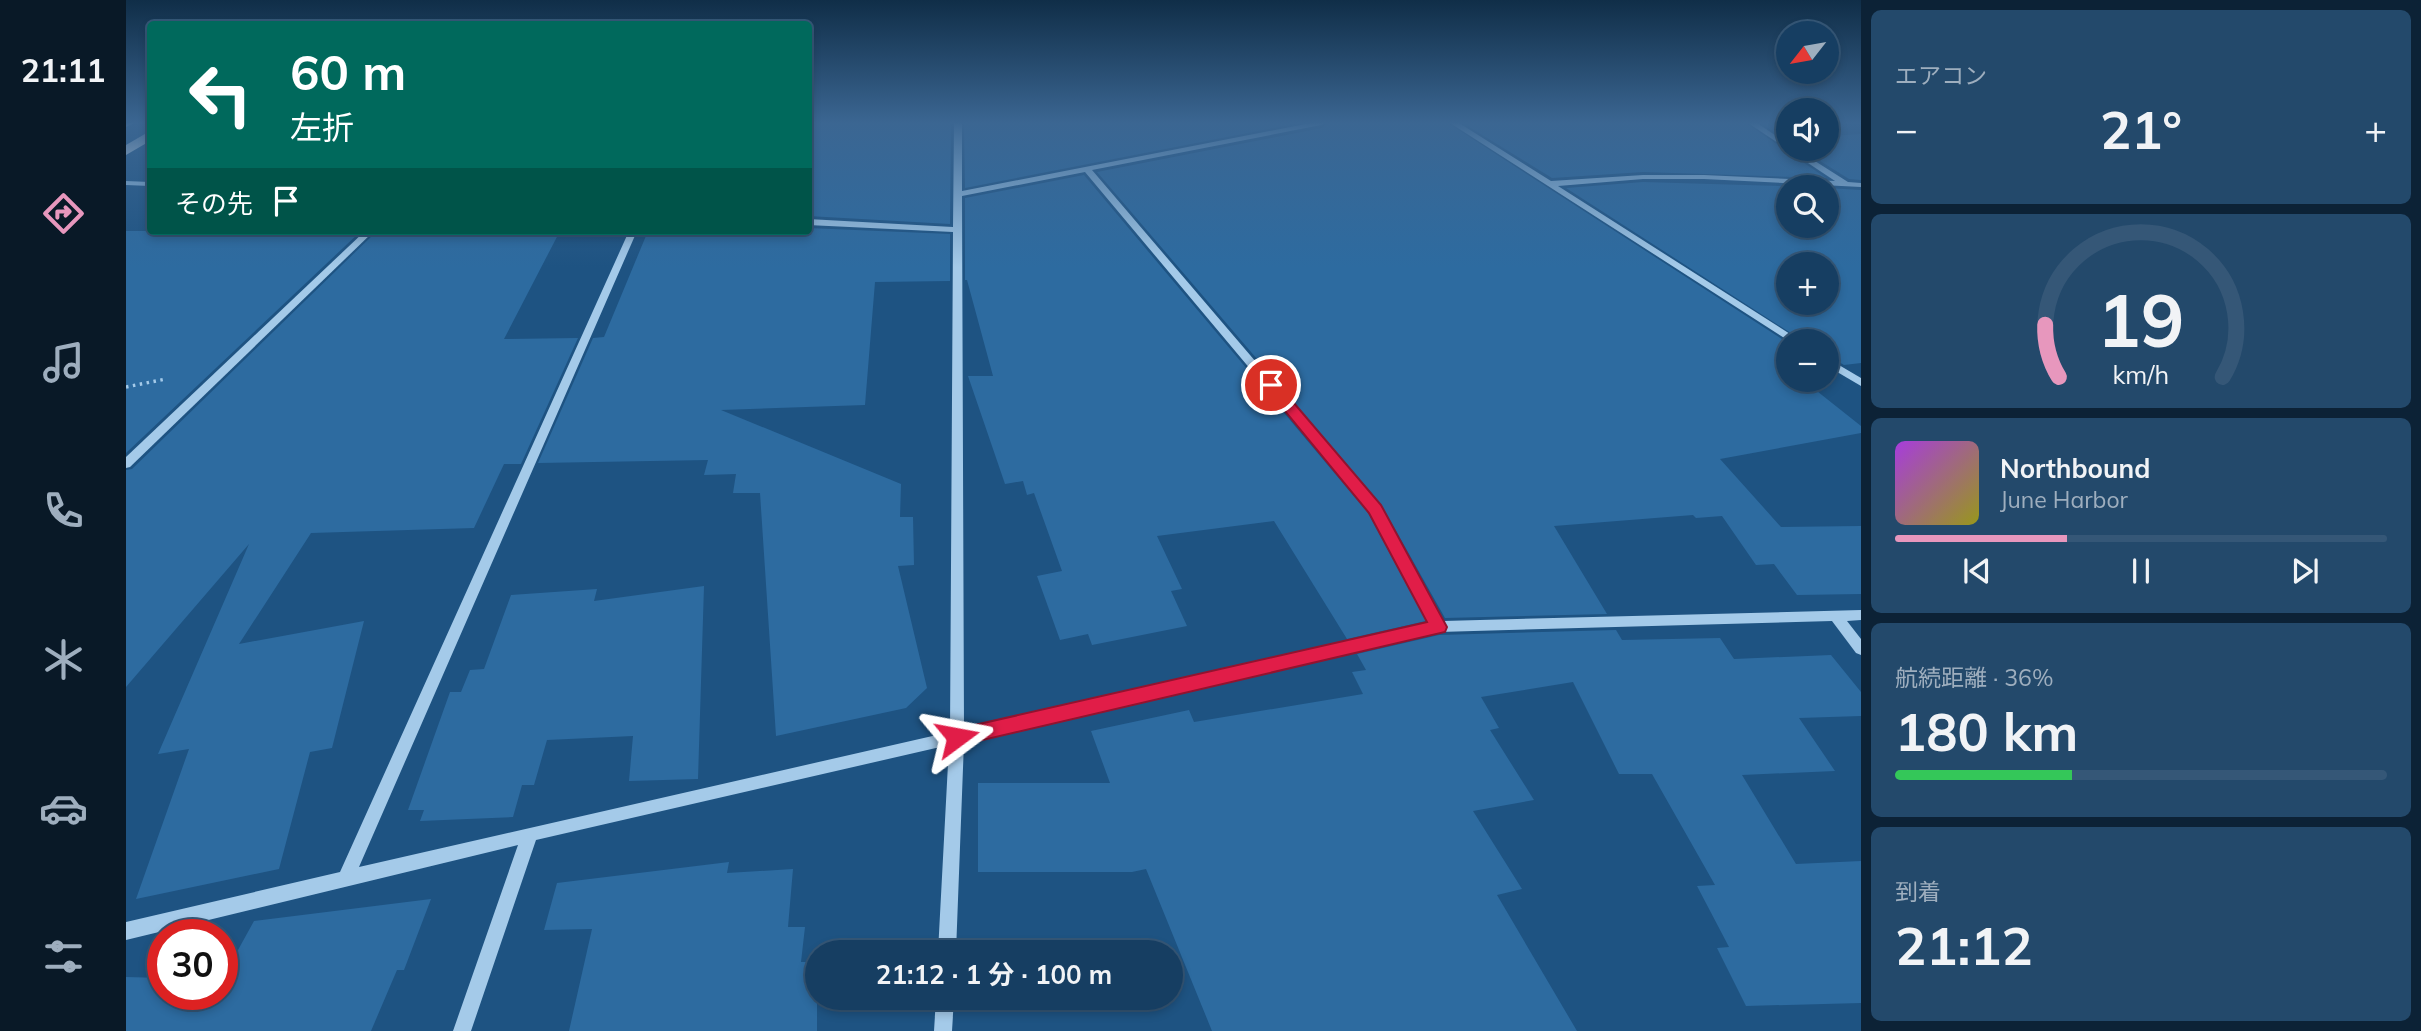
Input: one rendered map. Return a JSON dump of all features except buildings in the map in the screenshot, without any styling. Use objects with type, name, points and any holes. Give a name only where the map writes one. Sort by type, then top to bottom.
[{"type":"street","points":[[948,940],[957,737],[958,171]]},
{"type":"street","points":[[958,194],[1076,171]]},
{"type":"street","points":[[1089,171],[1375,509],[1439,627]]},
{"type":"street","points":[[1531,171],[1777,329]]},
{"type":"street","points":[[1825,171],[1847,186]]},
{"type":"street","points":[[1551,184],[1679,177],[1861,186]]},
{"type":"street","points":[[126,183],[147,184]]},
{"type":"street","points":[[812,222],[958,230]]},
{"type":"street","points":[[126,464],[366,235]]},
{"type":"street","points":[[345,879],[631,235]]},
{"type":"street","points":[[1839,369],[1861,383]]},
{"type":"street","points":[[1835,615],[1861,649]]},
{"type":"street","points":[[126,931],[530,834],[1439,627],[1861,615]]},
{"type":"street","points":[[462,1031],[530,834]]},
{"type":"street","points":[[943,1031],[944,1010]]},
{"type":"route","points":[[957,737],[1439,627],[1375,509],[1271,385]]}]
